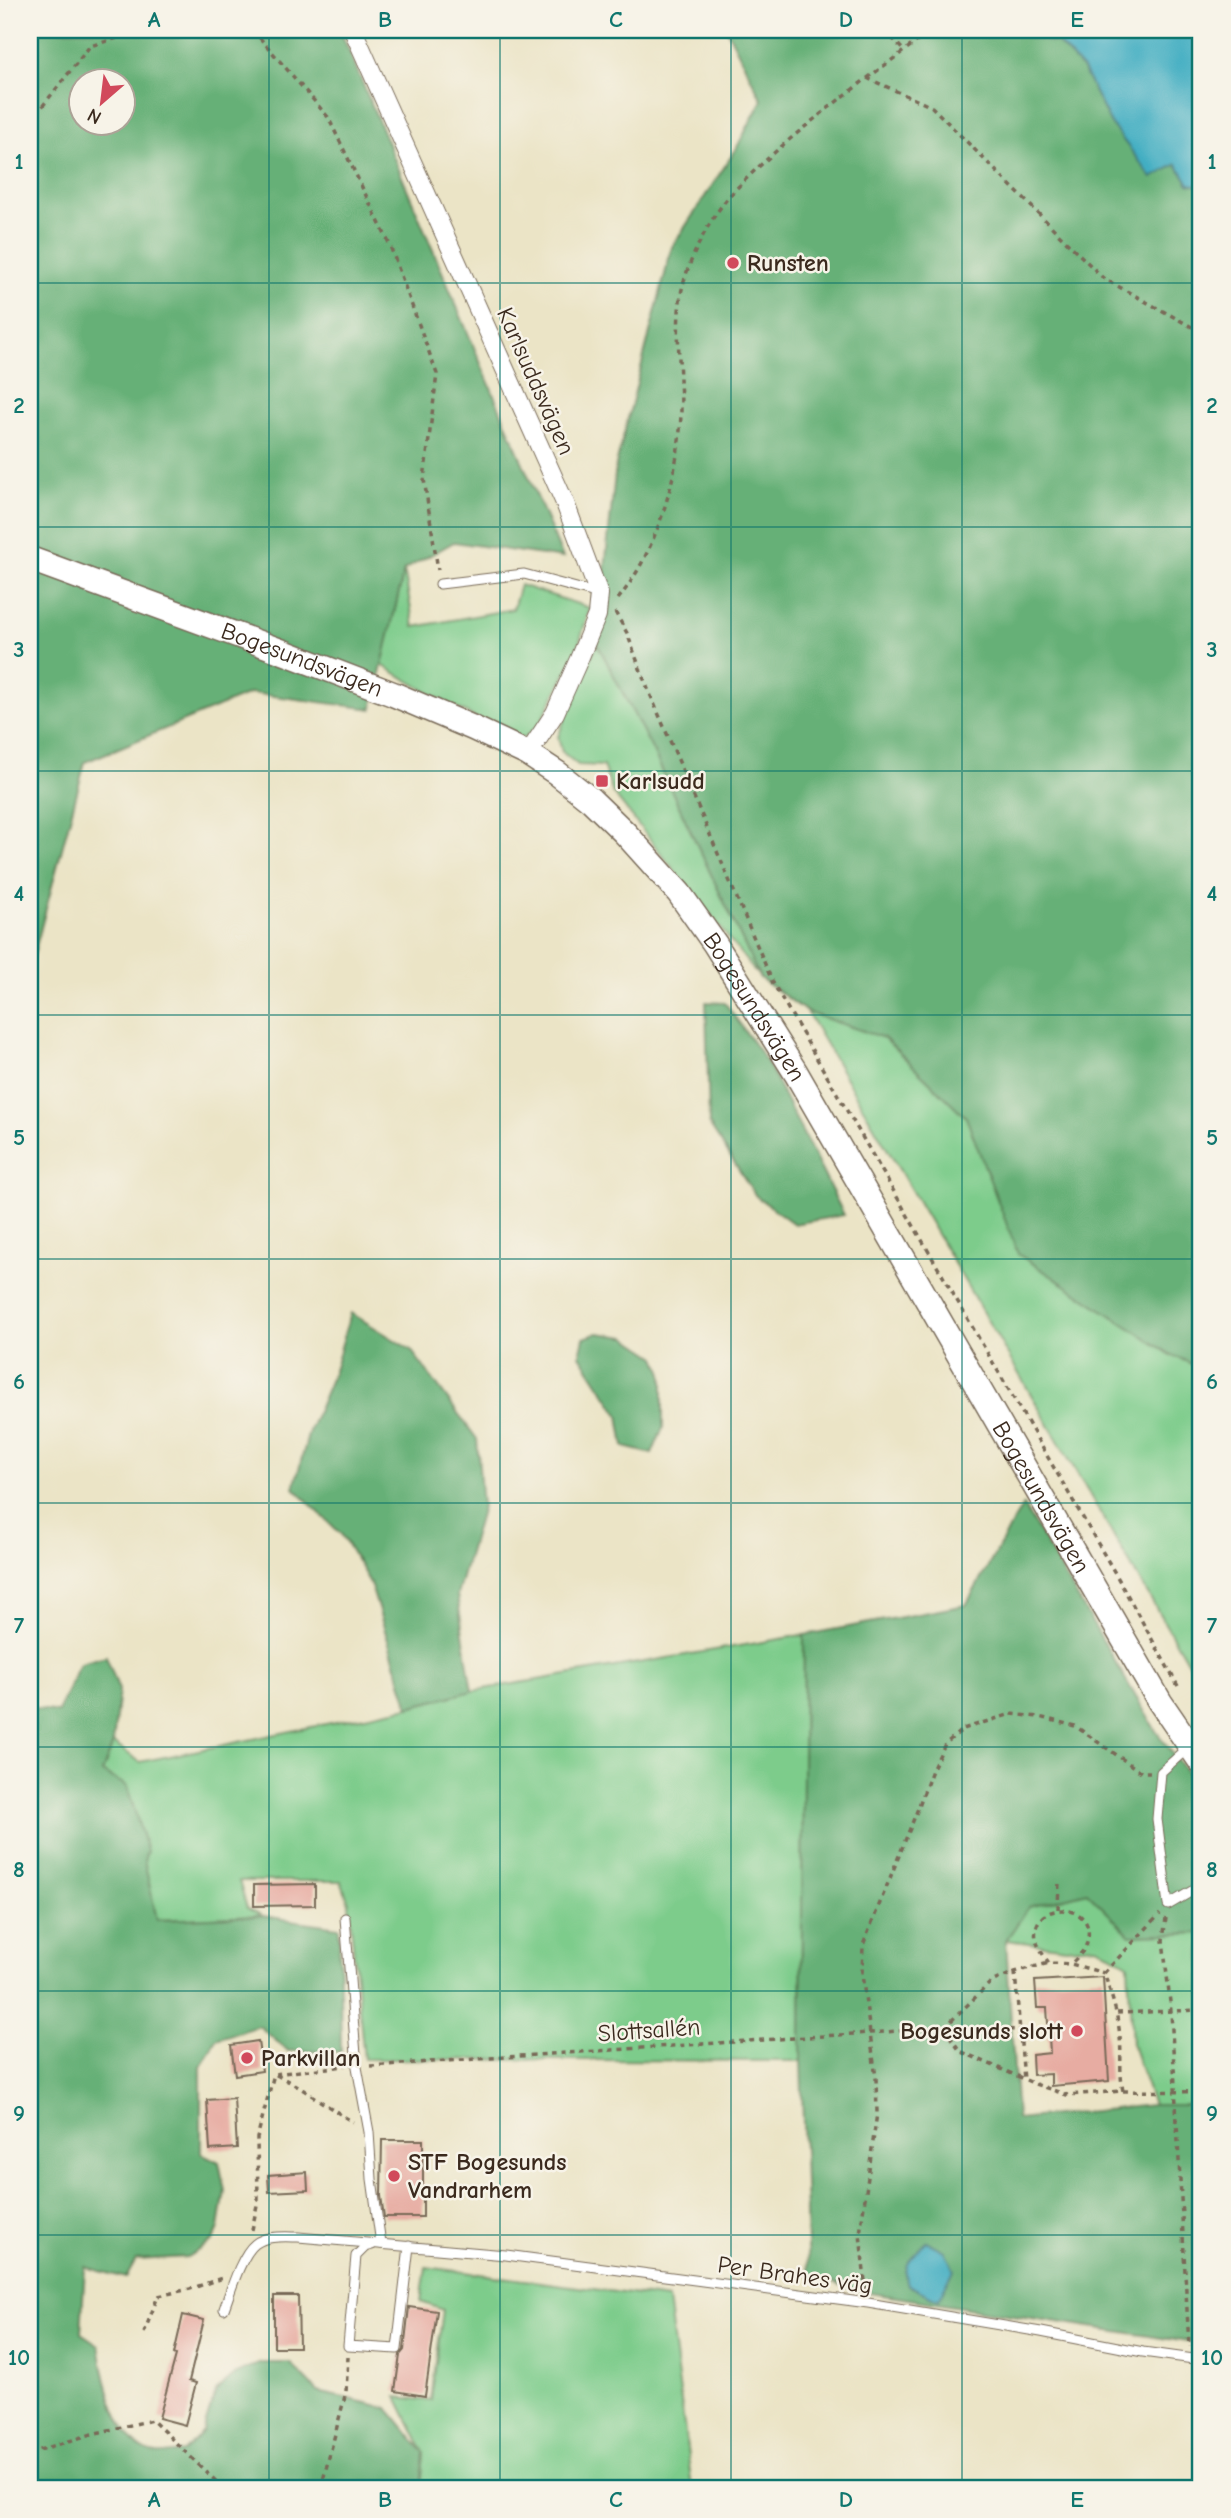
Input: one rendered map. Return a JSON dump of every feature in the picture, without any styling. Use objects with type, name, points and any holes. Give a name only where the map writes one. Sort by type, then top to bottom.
[{"type":"street","name":"Karlsuddsvägen","points":[[353,30],[565,503],[605,599]]},
{"type":"street","name":"Bogesundsvägen","points":[[30,559],[393,694],[528,754],[591,800],[625,833],[679,893],[715,944],[796,1073],[1160,1702],[1196,1754]]},
{"type":"street","points":[[528,754],[555,713],[605,599]]},
{"type":"lane","points":[[440,584],[524,573],[605,599]]},
{"type":"lane","points":[[1196,1754],[1161,1772],[1157,1819],[1168,1905],[1192,1891],[1201,1889]]},
{"type":"lane","points":[[345,1918],[357,2067],[369,2132],[381,2244],[365,2247],[356,2256],[348,2346],[397,2349],[409,2246]]},
{"type":"lane","name":"Per Brahes väg","points":[[224,2309],[240,2267],[255,2244],[275,2236],[506,2255],[868,2303],[1201,2360]]},
{"type":"path","points":[[30,122],[90,46],[145,30]]},
{"type":"path","points":[[253,30],[328,117],[389,243],[437,374],[424,479],[440,584]]},
{"type":"path","points":[[885,30],[904,51]]},
{"type":"path","points":[[932,30],[867,78],[777,152],[733,192],[711,223],[694,255],[681,293],[679,434],[662,516],[634,579],[605,599],[627,633],[645,682],[773,983],[1112,1568],[1182,1696]]},
{"type":"path","points":[[867,78],[932,107],[1103,278],[1201,332]]},
{"type":"path","points":[[868,2303],[860,2234],[877,2113],[876,2078],[862,1974],[863,1945],[944,1744],[963,1729],[1011,1714],[1039,1717],[1075,1726],[1141,1772],[1161,1772]]},
{"type":"path","points":[[1058,1909],[1059,1880]]},
{"type":"path","points":[[1104,1973],[1168,1905]]},
{"type":"path","points":[[1168,1905],[1163,1940],[1171,2011],[1190,2359]]},
{"type":"path","points":[[1049,1963],[1037,1941],[1036,1932],[1041,1920],[1058,1909],[1075,1912],[1084,1919],[1088,1930],[1088,1941],[1071,1964]]},
{"type":"path","points":[[1104,1973],[1071,1964],[1049,1963],[1016,1972],[991,1982],[944,2028],[960,2050],[1024,2080],[1067,2095],[1123,2091],[1201,2092]]},
{"type":"path","points":[[1016,1972],[1024,2080]]},
{"type":"path","points":[[1104,1973],[1117,2013],[1121,2039],[1119,2070],[1123,2091]]},
{"type":"path","points":[[1117,2013],[1201,2010]]},
{"type":"path","name":"Slottsallén","points":[[274,2074],[313,2068],[944,2028],[1020,2030]]},
{"type":"path","points":[[252,2230],[258,2200],[257,2138],[274,2074],[293,2082],[320,2103],[369,2132]]},
{"type":"path","points":[[144,2333],[158,2296],[190,2290],[228,2276],[240,2267]]},
{"type":"path","points":[[321,2488],[346,2392],[348,2346]]},
{"type":"path","points":[[30,2454],[92,2434],[152,2420],[223,2488]]},
{"type":"green space","points":[[30,30],[340,30],[563,558],[454,542],[404,570],[372,709],[251,693],[85,762],[30,969]]},
{"type":"green space","points":[[727,30],[1020,30],[1028,37],[1058,43],[1083,69],[1111,124],[1152,177],[1177,164],[1189,184],[1201,186],[1201,1368],[1170,1354],[1018,1254],[966,1117],[884,1038],[807,1012],[760,978],[652,749],[597,643],[616,465],[672,247],[736,149],[762,100]]},
{"type":"green space","points":[[404,570],[414,627],[513,609],[520,585],[590,608],[575,656],[538,727],[520,740],[450,705],[382,665]]},
{"type":"green space","points":[[597,643],[652,749],[760,978],[613,793],[603,766],[578,765],[562,752],[558,737]]},
{"type":"green space","points":[[706,1002],[725,1003],[767,1062],[844,1215],[794,1224],[756,1196],[709,1124]]},
{"type":"green space","points":[[807,1012],[884,1038],[966,1117],[1019,1254],[1170,1354],[1201,1368],[1201,1685]]},
{"type":"green space","points":[[351,1313],[411,1350],[477,1439],[482,1507],[457,1595],[472,1691],[409,1707],[370,1583],[341,1534],[294,1488],[309,1431],[333,1374]]},
{"type":"green space","points":[[598,1333],[626,1337],[656,1357],[663,1373],[663,1428],[652,1454],[624,1447],[619,1415],[580,1355],[584,1338]]},
{"type":"green space","points":[[1023,1505],[1156,1731],[1201,1792],[1201,1933],[1130,1935],[1087,1892],[1029,1907],[1006,1940],[1017,2119],[1152,2105],[1201,2105],[1201,2344],[863,2292],[808,2275],[801,2061],[804,1635],[966,1605]]},
{"type":"green space","points":[[804,1635],[801,2061],[364,2059],[349,1903],[341,1881],[239,1881],[247,1908],[263,1916],[157,1920],[144,1861],[102,1773],[113,1743],[140,1762],[409,1707],[472,1691]]},
{"type":"green space","points":[[106,1656],[119,1690],[113,1743],[102,1772],[127,1786],[147,1851],[144,1861],[157,1920],[263,1916],[339,1927],[341,2052],[288,2051],[259,2026],[216,2039],[201,2067],[201,2153],[219,2162],[225,2191],[219,2228],[213,2241],[187,2257],[136,2260],[126,2278],[85,2267],[81,2333],[99,2345],[115,2410],[132,2440],[144,2450],[157,2454],[184,2452],[203,2432],[216,2391],[236,2374],[261,2363],[290,2363],[318,2392],[388,2408],[424,2452],[421,2488],[30,2488],[30,1708],[58,1712],[80,1663]]},
{"type":"green space","points":[[1087,1892],[1130,1935],[1201,1933],[1201,2105],[1153,2105],[1132,2045],[1128,1964],[1097,1946],[1066,1948],[1006,1940],[1028,1907]]},
{"type":"green space","points":[[426,2267],[668,2299],[692,2488],[421,2488],[424,2452],[397,2397],[431,2401],[443,2310],[421,2302]]},
{"type":"water","points":[[1020,30],[1201,30],[1201,186],[1189,184],[1177,164],[1152,178],[1111,124],[1083,69],[1058,43],[1028,37]]},
{"type":"water","points":[[927,2242],[945,2251],[954,2270],[938,2300],[908,2285],[906,2278],[910,2260]]},
{"type":"building","points":[[315,1884],[315,1905],[254,1906],[254,1885]]},
{"type":"building","name":"Bogesunds slott","points":[[1103,1977],[1109,2081],[1051,2086],[1051,2074],[1033,2075],[1032,2055],[1050,2053],[1047,2008],[1037,2008],[1035,1981]]},
{"type":"building","name":"Parkvillan","points":[[258,2041],[262,2071],[235,2075],[231,2045]]},
{"type":"building","points":[[234,2098],[237,2148],[210,2150],[207,2100]]},
{"type":"building","points":[[382,2140],[423,2140],[423,2217],[384,2217],[381,2196]]},
{"type":"building","points":[[307,2172],[308,2190],[269,2192],[268,2175]]},
{"type":"building","points":[[274,2296],[298,2296],[299,2347],[274,2347]]},
{"type":"building","points":[[409,2307],[437,2311],[425,2396],[395,2391],[400,2355],[404,2350]]},
{"type":"building","points":[[183,2315],[204,2320],[189,2381],[196,2383],[185,2425],[159,2418],[176,2355],[174,2354]]},
{"type":"place","name":"Runsten","points":[[733,263]]},
{"type":"place","name":"Karlsudd","points":[[602,781]]},
{"type":"place","name":"Bogesunds slott","points":[[1077,2031]]},
{"type":"place","name":"Parkvillan","points":[[247,2058]]},
{"type":"place","name":"STF Bogesunds Vandrarhem","points":[[394,2176]]}]
